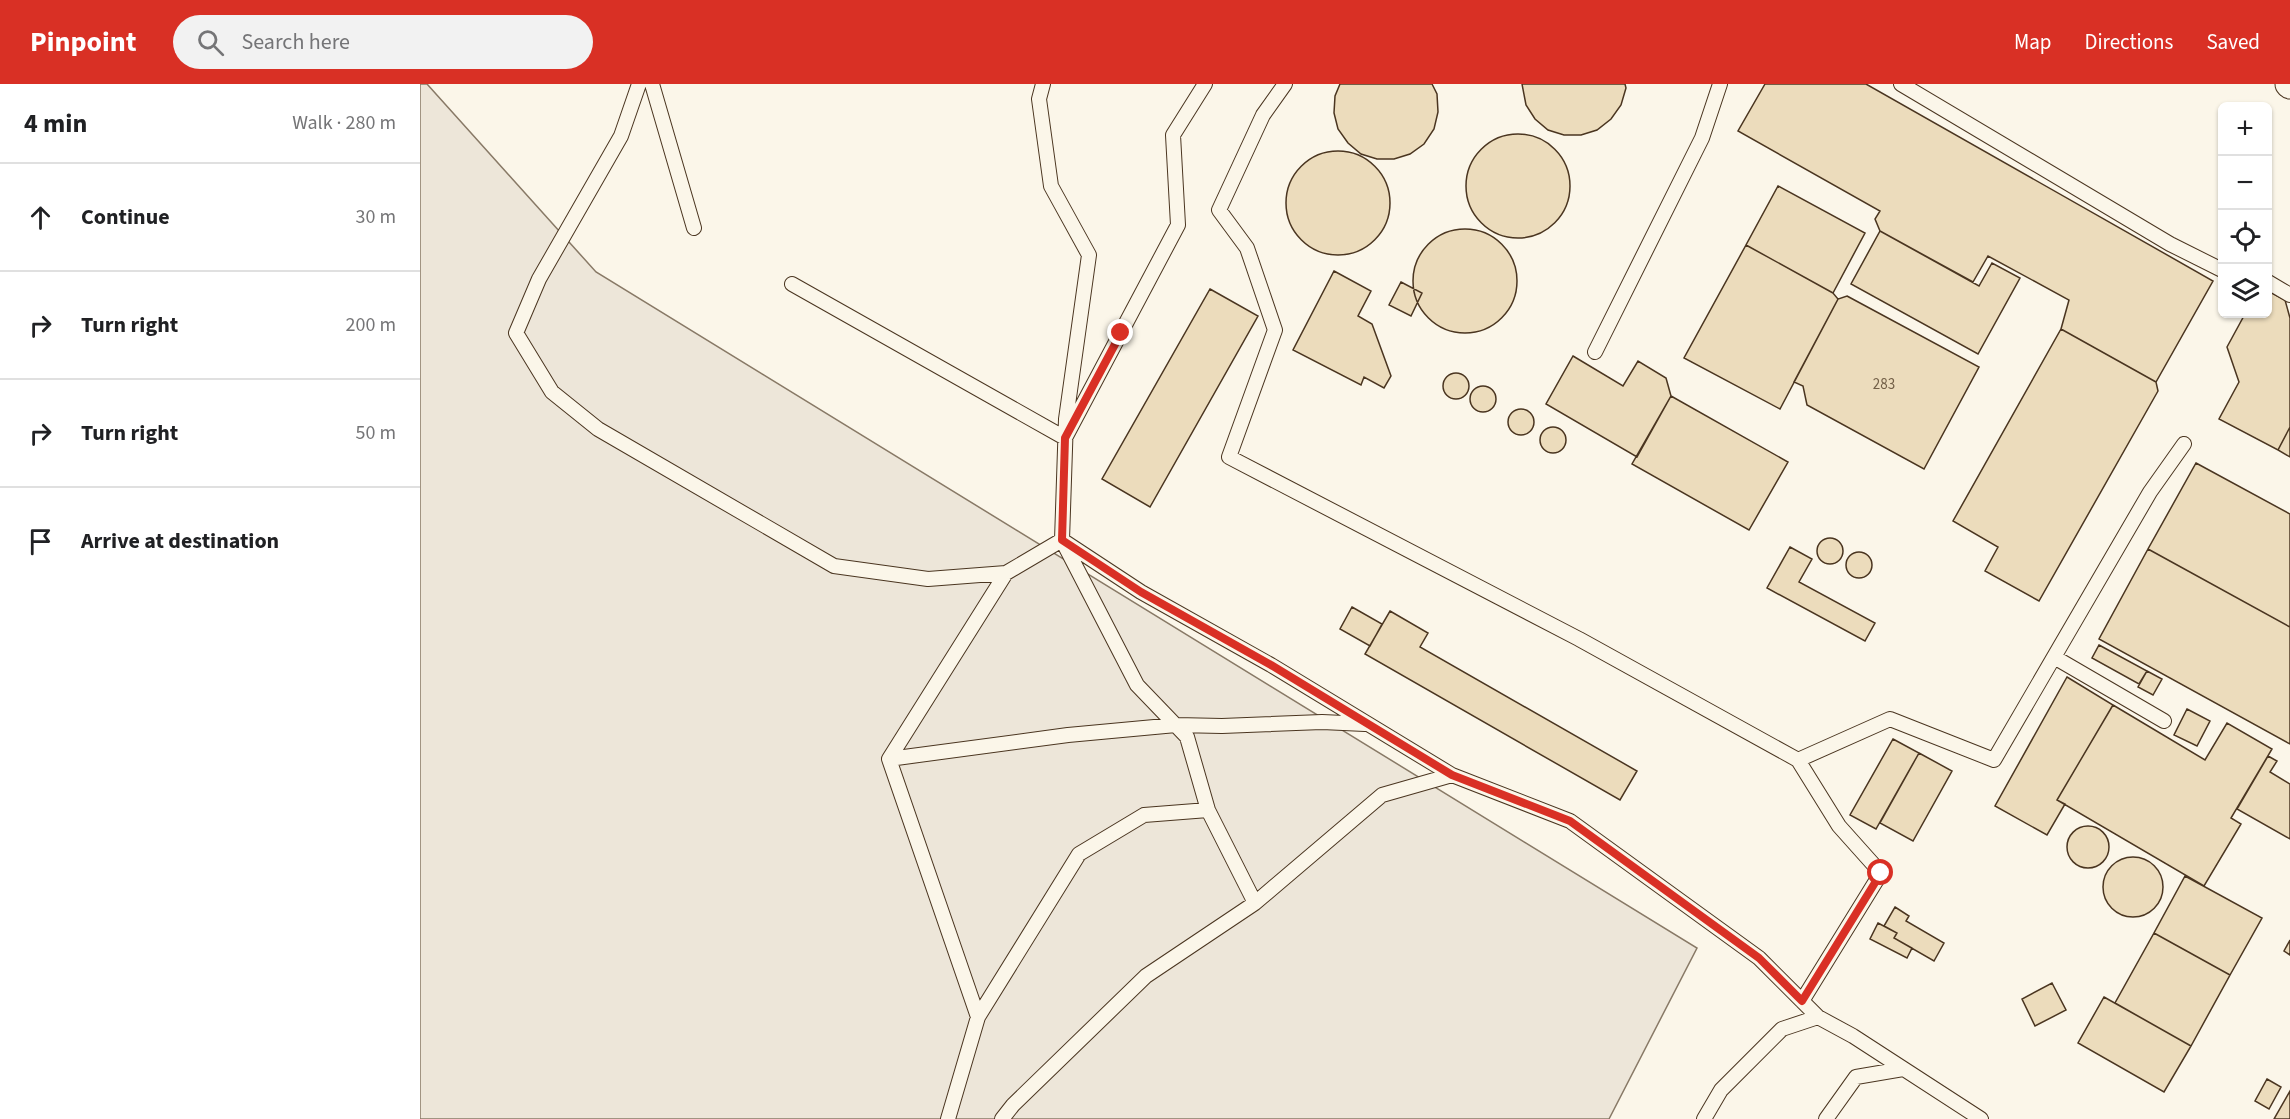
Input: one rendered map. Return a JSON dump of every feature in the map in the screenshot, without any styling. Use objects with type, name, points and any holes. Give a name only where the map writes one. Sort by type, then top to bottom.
[{"type":"lane","points":[[639,84],[621,136],[539,279],[516,333],[552,392],[598,429],[834,566],[928,579],[1006,573],[1062,540]]},
{"type":"lane","points":[[652,84],[694,228]]},
{"type":"lane","points":[[1043,84],[1039,99],[1051,186],[1089,255],[1066,419],[1062,540],[1137,685],[1188,737],[1208,810],[1255,903]]},
{"type":"lane","points":[[1065,438],[1178,225],[1173,135],[1205,84]]},
{"type":"lane","points":[[1285,84],[1263,115],[1218,210],[1247,248],[1275,330],[1229,457],[1579,639],[1798,760],[1839,826],[1881,873],[1802,1001]]},
{"type":"lane","points":[[1595,352],[1702,138],[1720,84]]},
{"type":"lane","points":[[1901,84],[2170,244],[2218,268]]},
{"type":"lane","points":[[792,284],[1065,438]]},
{"type":"lane","points":[[2272,284],[2290,295]]},
{"type":"lane","points":[[1798,760],[1890,719],[1994,760],[2150,492],[2184,444]]},
{"type":"lane","points":[[1062,540],[1141,592],[1271,665],[1452,775],[1570,821],[1759,958],[1818,1017],[1852,1036],[1981,1119]]},
{"type":"lane","points":[[889,759],[1006,573]]},
{"type":"lane","points":[[2054,657],[2164,721]]},
{"type":"lane","points":[[889,759],[1068,735],[1176,725],[1222,726],[1322,722],[1369,724]]},
{"type":"lane","points":[[889,759],[978,1017]]},
{"type":"lane","points":[[1002,1119],[1013,1105],[1146,975],[1255,903],[1382,795],[1452,775]]},
{"type":"lane","points":[[948,1119],[978,1017],[1079,854],[1144,815],[1208,810]]},
{"type":"lane","points":[[1704,1119],[1721,1090],[1782,1029],[1818,1017]]},
{"type":"lane","points":[[1826,1119],[1856,1077],[1903,1069]]},
{"type":"shaded area","points":[[420,84],[427,84],[596,272],[1697,948],[1609,1119],[420,1119]]},
{"type":"building","points":[[1340,84],[1432,84],[1437,94],[1438,112],[1434,129],[1424,144],[1410,154],[1394,159],[1377,159],[1361,154],[1348,143],[1338,129],[1334,113],[1335,96]]},
{"type":"building","points":[[1522,84],[1625,84],[1626,88],[1621,105],[1611,119],[1597,130],[1581,135],[1564,135],[1548,130],[1535,119],[1526,105]]},
{"type":"building","points":[[1765,84],[1866,84],[2213,281],[2156,382],[2061,329],[2069,300],[1988,256],[1973,282],[1880,231],[1875,219],[1880,211],[1738,131]]},
{"type":"building","points":[[1518,134],[1538,138],[1555,149],[1566,166],[1570,186],[1566,206],[1555,223],[1538,234],[1518,238],[1498,234],[1481,223],[1470,206],[1466,186],[1470,166],[1481,149],[1498,138]]},
{"type":"building","points":[[1338,151],[1358,155],[1375,166],[1386,183],[1390,203],[1386,223],[1375,240],[1358,251],[1338,255],[1318,251],[1301,240],[1290,223],[1286,203],[1290,183],[1301,166],[1318,155]]},
{"type":"building","points":[[1778,186],[1865,233],[1833,293],[1746,245]]},
{"type":"building","points":[[1465,229],[1485,233],[1502,244],[1513,261],[1517,281],[1513,301],[1502,318],[1485,329],[1465,333],[1445,329],[1428,318],[1417,301],[1413,281],[1417,261],[1428,244],[1445,233]]},
{"type":"building","points":[[1880,231],[1979,286],[1992,263],[2020,278],[1978,354],[1851,284]]},
{"type":"building","points":[[1746,245],[1833,293],[1838,299],[1780,409],[1684,358]]},
{"type":"building","points":[[1334,271],[1371,291],[1358,316],[1372,324],[1391,376],[1384,388],[1364,377],[1361,385],[1293,350]]},
{"type":"building","points":[[1401,282],[1422,293],[1411,316],[1389,305]]},
{"type":"building","points":[[1210,289],[1258,316],[1150,507],[1102,479]]},
{"type":"building","points":[[2272,293],[2285,300],[2290,318],[2290,427],[2278,450],[2219,419],[2239,382],[2227,347],[2243,318],[2272,318]]},
{"type":"building","points":[[1847,296],[1979,367],[1924,469],[1807,405],[1803,386],[1794,382],[1838,299]]},
{"type":"building","points":[[2061,329],[2156,382],[2158,391],[2039,601],[1985,571],[1998,547],[1953,521]]},
{"type":"building","points":[[1573,356],[1623,386],[1638,361],[1666,378],[1671,396],[1637,457],[1546,404]]},
{"type":"building","points":[[1456,373],[1465,377],[1469,386],[1465,395],[1456,399],[1447,395],[1443,386],[1447,377]]},
{"type":"building","points":[[1483,386],[1492,390],[1496,399],[1492,408],[1483,412],[1474,408],[1470,399],[1474,390]]},
{"type":"building","points":[[1671,396],[1788,462],[1749,530],[1632,464]]},
{"type":"building","points":[[1521,409],[1530,413],[1534,422],[1530,431],[1521,435],[1512,431],[1508,422],[1512,413]]},
{"type":"building","points":[[1553,427],[1562,431],[1566,440],[1562,449],[1553,453],[1544,449],[1540,440],[1544,431]]},
{"type":"building","points":[[2290,427],[2290,457],[2278,450]]},
{"type":"building","points":[[2196,463],[2290,514],[2290,627],[2148,549]]},
{"type":"building","points":[[1830,538],[1839,542],[1843,551],[1839,560],[1830,564],[1821,560],[1817,551],[1821,542]]},
{"type":"building","points":[[1790,547],[1812,559],[1799,582],[1875,623],[1865,641],[1767,588]]},
{"type":"building","points":[[2148,549],[2290,627],[2290,744],[2099,639]]},
{"type":"building","points":[[1859,552],[1868,556],[1872,565],[1868,574],[1859,578],[1850,574],[1846,565],[1850,556]]},
{"type":"building","points":[[1352,607],[1382,624],[1370,646],[1340,629]]},
{"type":"building","points":[[1390,611],[1428,633],[1420,647],[1637,771],[1620,800],[1365,654]]},
{"type":"building","points":[[2099,645],[2147,671],[2139,684],[2092,658]]},
{"type":"building","points":[[2147,671],[2162,679],[2153,695],[2138,687]]},
{"type":"building","points":[[2067,677],[2113,705],[2057,800],[2065,804],[2047,835],[1995,806]]},
{"type":"building","points":[[2113,705],[2205,760],[2227,723],[2272,749],[2231,818],[2241,824],[2204,886],[2057,800]]},
{"type":"building","points":[[2187,709],[2210,721],[2197,746],[2174,735]]},
{"type":"building","points":[[1893,739],[1919,753],[1876,829],[1850,815]]},
{"type":"building","points":[[1919,753],[1952,771],[1913,841],[1880,823]]},
{"type":"building","points":[[2268,756],[2277,761],[2270,772],[2290,784],[2290,839],[2237,809]]},
{"type":"building","points":[[2088,826],[2096,827],[2103,832],[2108,839],[2108,855],[2103,862],[2096,867],[2088,868],[2080,867],[2073,862],[2068,855],[2067,847],[2068,839],[2073,832],[2080,827]]},
{"type":"building","points":[[2127,857],[2139,857],[2155,865],[2161,875],[2163,887],[2161,899],[2155,909],[2139,917],[2127,917],[2111,909],[2103,893],[2103,881],[2111,865]]},
{"type":"building","points":[[2185,876],[2262,918],[2230,975],[2154,933]]},
{"type":"building","points":[[1895,907],[1909,916],[1906,921],[1944,943],[1934,961],[1894,938],[1897,933],[1884,926]]},
{"type":"building","points":[[1878,923],[1897,933],[1894,938],[1912,948],[1907,958],[1870,939]]},
{"type":"building","points":[[2154,933],[2230,975],[2191,1046],[2115,1003]]},
{"type":"building","points":[[2290,940],[2290,955],[2284,951]]},
{"type":"building","points":[[2052,983],[2066,1010],[2035,1026],[2022,999]]},
{"type":"building","points":[[2104,997],[2191,1046],[2164,1092],[2078,1043]]},
{"type":"building","points":[[2267,1079],[2281,1087],[2269,1109],[2255,1101]]},
{"type":"building","points":[[2290,1091],[2290,1119],[2274,1119]]},
{"type":"route","points":[[1121,333],[1065,438],[1062,540],[1141,592],[1271,665],[1452,775],[1570,821],[1759,958],[1802,1001],[1881,873]]}]
